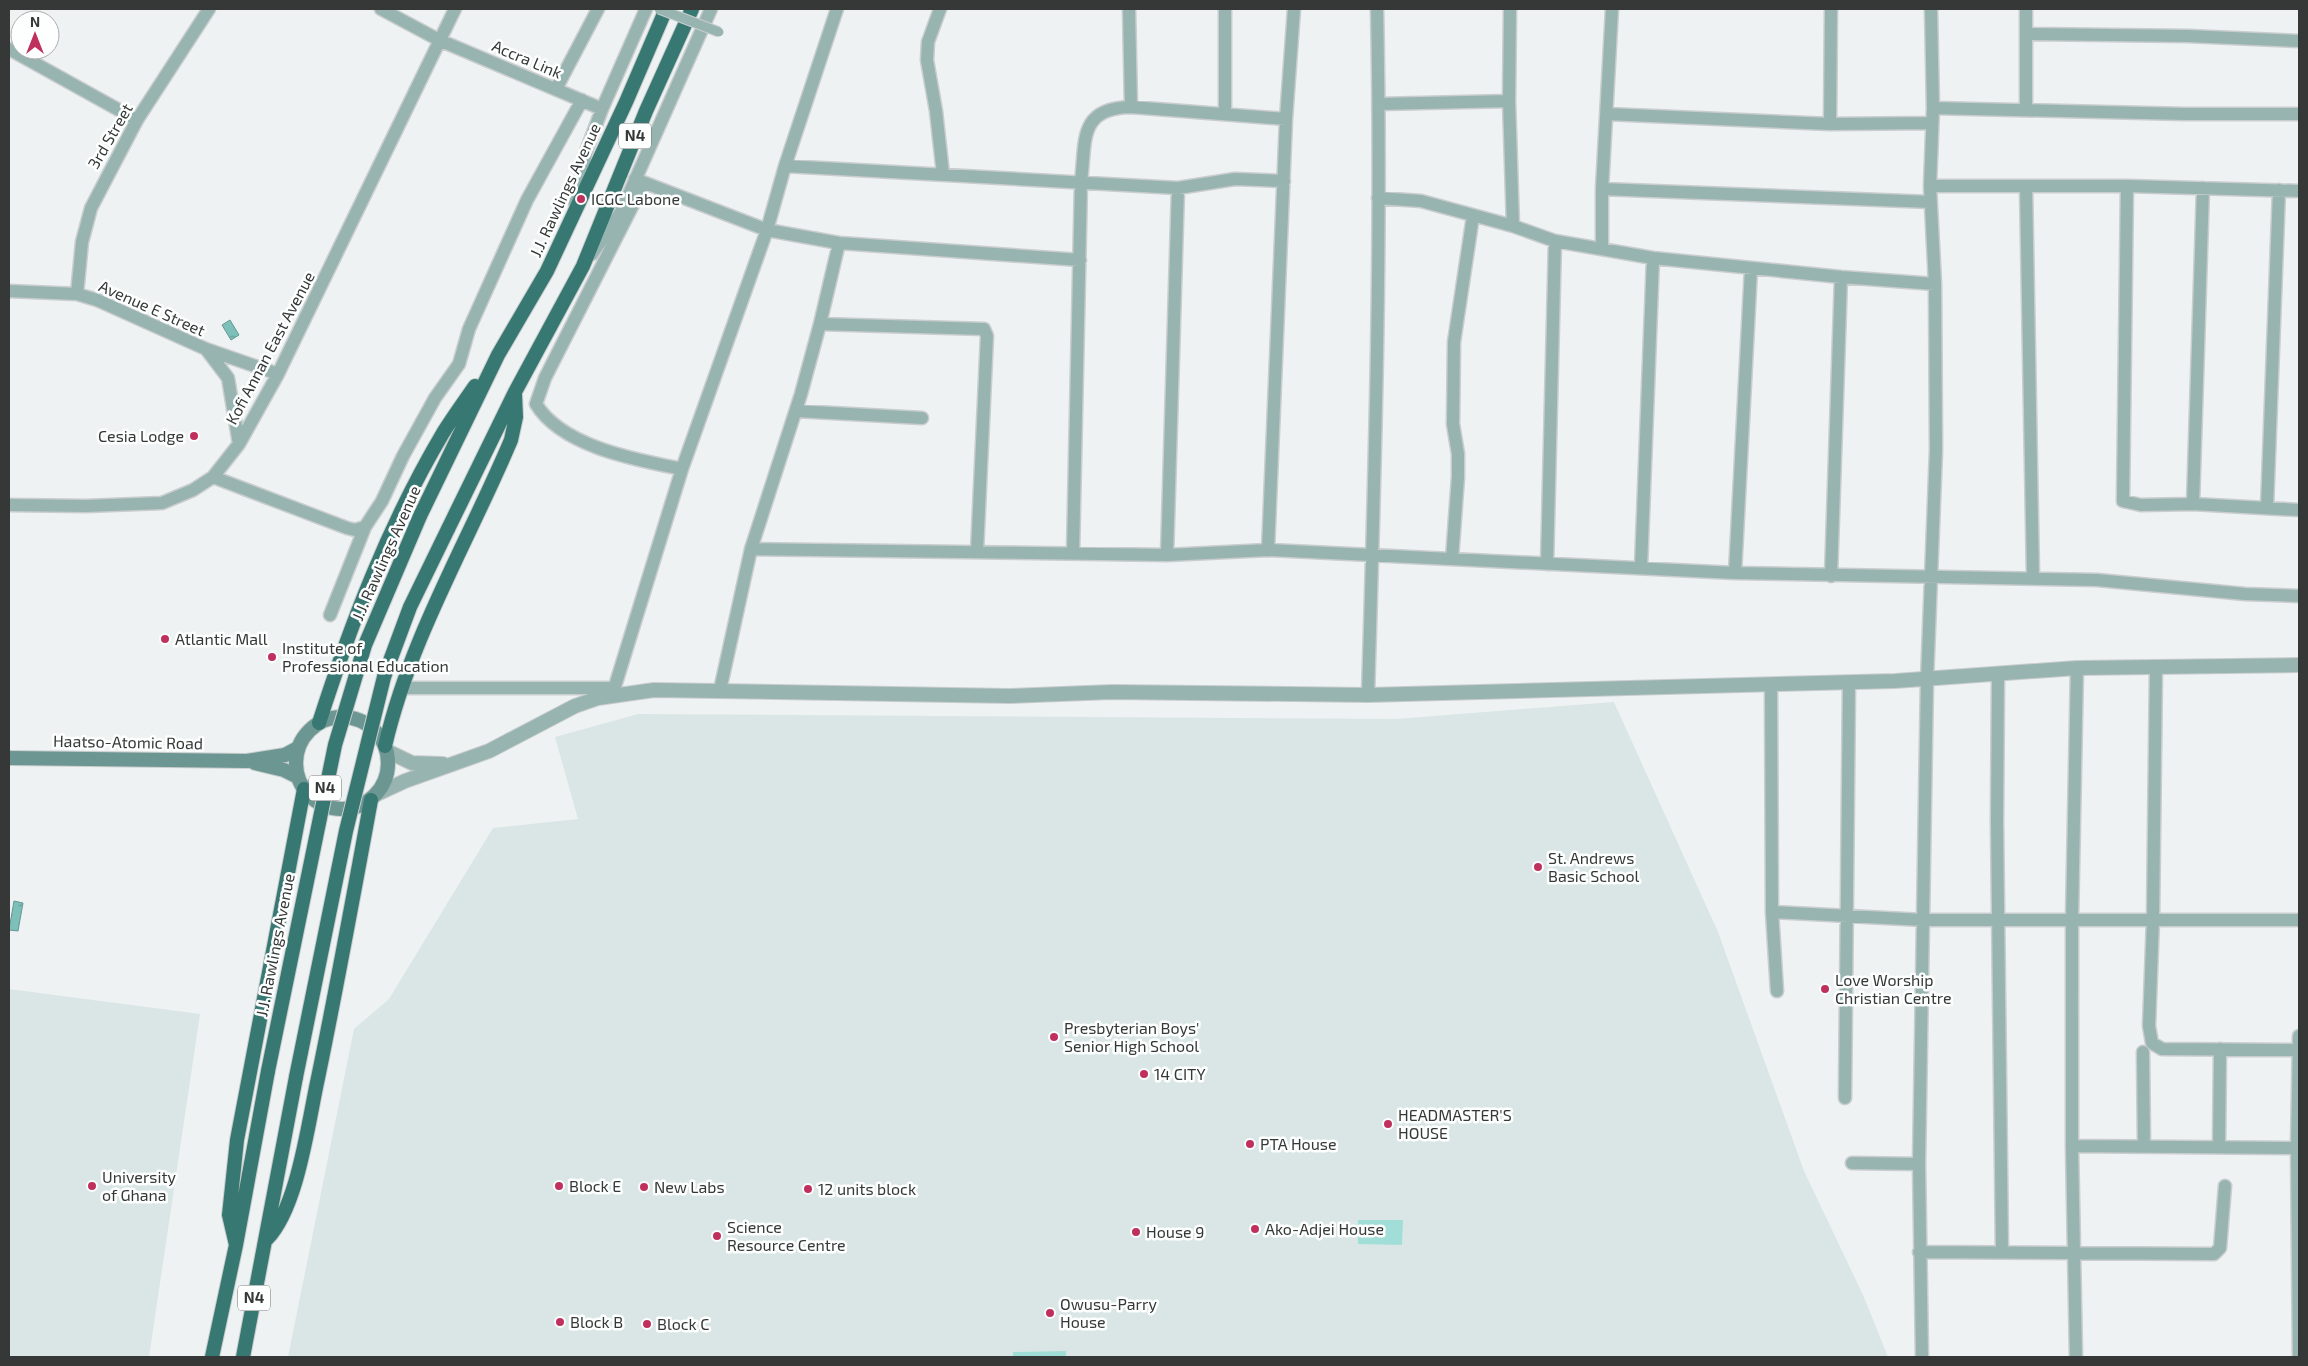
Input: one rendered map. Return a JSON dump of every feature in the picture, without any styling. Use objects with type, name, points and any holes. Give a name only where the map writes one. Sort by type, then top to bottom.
[{"type":"highway","name":"J.J. Rawlings Avenue","points":[[212,1357],[335,745],[365,645],[420,516],[498,355],[547,271],[573,211],[626,102],[666,9]]},
{"type":"highway","name":"N4","points":[[243,1357],[267,1239],[296,1077],[361,764],[384,677],[396,642],[448,529],[515,392],[583,266],[646,111],[692,9]]},
{"type":"highway","points":[[319,723],[359,606],[389,539],[444,432],[480,378],[498,355]]},
{"type":"highway","points":[[386,749],[402,688],[428,620],[511,440],[516,417],[515,392]]},
{"type":"highway","points":[[236,1245],[229,1215],[237,1140],[301,783]]},
{"type":"highway","points":[[267,1239],[276,1229],[284,1212],[302,1156],[374,797]]},
{"type":"main road","points":[[332,718],[348,718],[363,723],[375,732],[386,749],[386,774],[374,797],[355,806],[341,808],[326,806],[313,799],[301,783],[296,762],[298,748],[310,730],[319,723],[332,718]]},
{"type":"main road","name":"Haatso-Atomic Road","points":[[9,758],[247,761],[285,755],[298,748]]},
{"type":"main road","name":"Haatso-Atomic Road","points":[[247,761],[284,770],[301,783]]},
{"type":"street","name":"3rd Street","points":[[77,294],[82,242],[91,208],[137,120],[209,9]]},
{"type":"street","name":"Accra Link","points":[[381,9],[439,40],[602,109]]},
{"type":"street","name":"Kofi Annan East Avenue","points":[[9,505],[86,506],[162,503],[192,490],[213,476],[239,444],[278,374],[455,9]]},
{"type":"street","points":[[556,89],[598,9]]},
{"type":"street","points":[[573,211],[587,149],[602,109],[646,9]]},
{"type":"street","points":[[659,9],[719,32]]},
{"type":"street","points":[[682,469],[642,461],[593,445],[552,424],[536,404],[545,378],[640,181],[712,9]]},
{"type":"street","points":[[612,692],[682,469],[767,230],[785,166],[837,9]]},
{"type":"street","points":[[940,9],[928,42],[926,60],[936,111],[943,174]]},
{"type":"street","points":[[1129,9],[1131,107]]},
{"type":"street","points":[[1225,9],[1225,114]]},
{"type":"street","points":[[1268,550],[1286,119],[1294,9]]},
{"type":"street","points":[[1368,695],[1378,198],[1377,9]]},
{"type":"street","points":[[1510,9],[1509,101],[1513,226]]},
{"type":"street","points":[[1602,249],[1602,189],[1612,9]]},
{"type":"street","points":[[1830,124],[1832,9]]},
{"type":"street","points":[[1922,1357],[1919,1164],[1927,680],[1936,450],[1935,284],[1930,186],[1933,108],[1931,9]]},
{"type":"street","points":[[2026,9],[2026,109]]},
{"type":"street","points":[[2027,34],[2188,36],[2299,42]]},
{"type":"street","points":[[9,49],[137,120]]},
{"type":"street","points":[[330,615],[365,527],[382,501],[403,456],[435,398],[459,364],[468,329],[527,200],[582,100]]},
{"type":"street","points":[[1379,104],[1509,101]]},
{"type":"street","points":[[1073,553],[1081,182],[1087,128],[1094,118],[1107,110],[1131,107],[1286,119]]},
{"type":"street","points":[[1933,108],[2185,114],[2299,114]]},
{"type":"street","points":[[1607,114],[1830,124],[1932,123]]},
{"type":"street","points":[[785,166],[1178,188],[1235,179],[1284,182]]},
{"type":"street","points":[[583,266],[640,181]]},
{"type":"street","points":[[640,181],[767,230],[839,243],[1080,260]]},
{"type":"street","points":[[1930,186],[2127,186],[2299,191]]},
{"type":"street","points":[[2026,186],[2033,578]]},
{"type":"street","points":[[2127,186],[2123,501],[2141,505],[2193,504],[2299,510]]},
{"type":"street","points":[[1167,555],[1178,188]]},
{"type":"street","points":[[2193,504],[2203,188]]},
{"type":"street","points":[[1602,189],[1931,202]]},
{"type":"street","points":[[2267,508],[2279,190]]},
{"type":"street","points":[[1378,198],[1421,201],[1513,226],[1555,241],[1653,258],[1841,277],[1935,284]]},
{"type":"street","points":[[1452,559],[1458,477],[1458,454],[1453,424],[1454,342],[1473,216]]},
{"type":"street","points":[[1547,564],[1555,241]]},
{"type":"street","points":[[720,690],[751,549],[796,411],[820,324],[839,243]]},
{"type":"street","points":[[1641,567],[1653,258]]},
{"type":"street","points":[[1735,573],[1751,268]]},
{"type":"street","points":[[1831,576],[1841,277]]},
{"type":"street","name":"Avenue E Street","points":[[9,291],[77,294],[113,305],[206,349],[278,374]]},
{"type":"street","points":[[820,324],[984,329],[987,336],[977,552]]},
{"type":"street","points":[[206,349],[224,370],[228,378],[239,444]]},
{"type":"street","points":[[796,411],[922,418]]},
{"type":"street","points":[[213,476],[347,528],[356,530],[365,527]]},
{"type":"street","points":[[751,549],[1167,555],[1268,550],[1735,573],[2033,578],[2152,584],[2245,594],[2299,596]]},
{"type":"street","points":[[402,688],[612,692],[720,690],[1010,696],[1112,692],[1368,695],[1927,680],[2077,668],[2299,665]]},
{"type":"street","points":[[2156,667],[2153,919],[2149,1026],[2152,1043],[2162,1049],[2299,1050]]},
{"type":"street","points":[[2076,1357],[2072,1146],[2072,919],[2077,668]]},
{"type":"street","points":[[1998,675],[1998,920],[2002,1251]]},
{"type":"street","points":[[1845,1098],[1849,682]]},
{"type":"street","points":[[1771,685],[1772,912],[1777,991]]},
{"type":"street","points":[[374,797],[406,781],[461,763],[511,740],[575,706],[612,692]]},
{"type":"street","points":[[386,749],[412,763],[429,765],[461,763]]},
{"type":"street","points":[[1772,912],[1923,920],[2299,920]]},
{"type":"street","points":[[2299,1036],[2297,1148],[2299,1357]]},
{"type":"street","points":[[2218,1147],[2220,1048]]},
{"type":"street","points":[[2143,1052],[2144,1146]]},
{"type":"street","points":[[2072,1146],[2297,1148]]},
{"type":"street","points":[[1852,1163],[1919,1164]]},
{"type":"street","points":[[1920,1252],[2002,1251],[2214,1254],[2220,1248],[2225,1186]]},
{"type":"shaded area","name":"Presbyterian Boys' Senior High School","points":[[1614,702],[1718,932],[1804,1171],[1863,1295],[1888,1357],[288,1357],[354,1029],[389,999],[493,828],[578,819],[555,737],[638,714],[1396,719]]},
{"type":"shaded area","name":"University of Ghana","points":[[9,989],[200,1014],[149,1357],[9,1357]]},
{"type":"shaded area","points":[[1358,1220],[1403,1220],[1402,1245],[1358,1244]]},
{"type":"shaded area","points":[[1066,1351],[1066,1357],[1013,1357],[1013,1352]]},
{"type":"water","points":[[230,320],[239,335],[231,340],[222,325]]},
{"type":"water","points":[[14,901],[23,903],[18,931],[9,930]]},
{"type":"place","name":"ICGC Labone","points":[[581,199]]},
{"type":"place","name":"Cesia Lodge","points":[[194,436]]},
{"type":"place","name":"Atlantic Mall","points":[[165,639]]},
{"type":"place","name":"Institute of Professional Education","points":[[272,657]]},
{"type":"place","name":"St. Andrews Basic School","points":[[1538,867]]},
{"type":"place","name":"Love Worship Christian Centre","points":[[1825,989]]},
{"type":"place","name":"Presbyterian Boys' Senior High School","points":[[1054,1037]]},
{"type":"place","name":"14 CITY","points":[[1144,1074]]},
{"type":"place","name":"HEADMASTER'S HOUSE","points":[[1388,1124]]},
{"type":"place","name":"PTA House","points":[[1250,1144]]},
{"type":"place","name":"University of Ghana","points":[[92,1186]]},
{"type":"place","name":"Block E","points":[[559,1186]]},
{"type":"place","name":"New Labs","points":[[644,1187]]},
{"type":"place","name":"12 units block","points":[[808,1189]]},
{"type":"place","name":"Ako-Adjei House","points":[[1255,1229]]},
{"type":"place","name":"House 9","points":[[1136,1232]]},
{"type":"place","name":"Science Resource Centre","points":[[717,1236]]},
{"type":"place","name":"Owusu-Parry House","points":[[1050,1313]]},
{"type":"place","name":"Block B","points":[[560,1322]]},
{"type":"place","name":"Block C","points":[[647,1324]]}]
